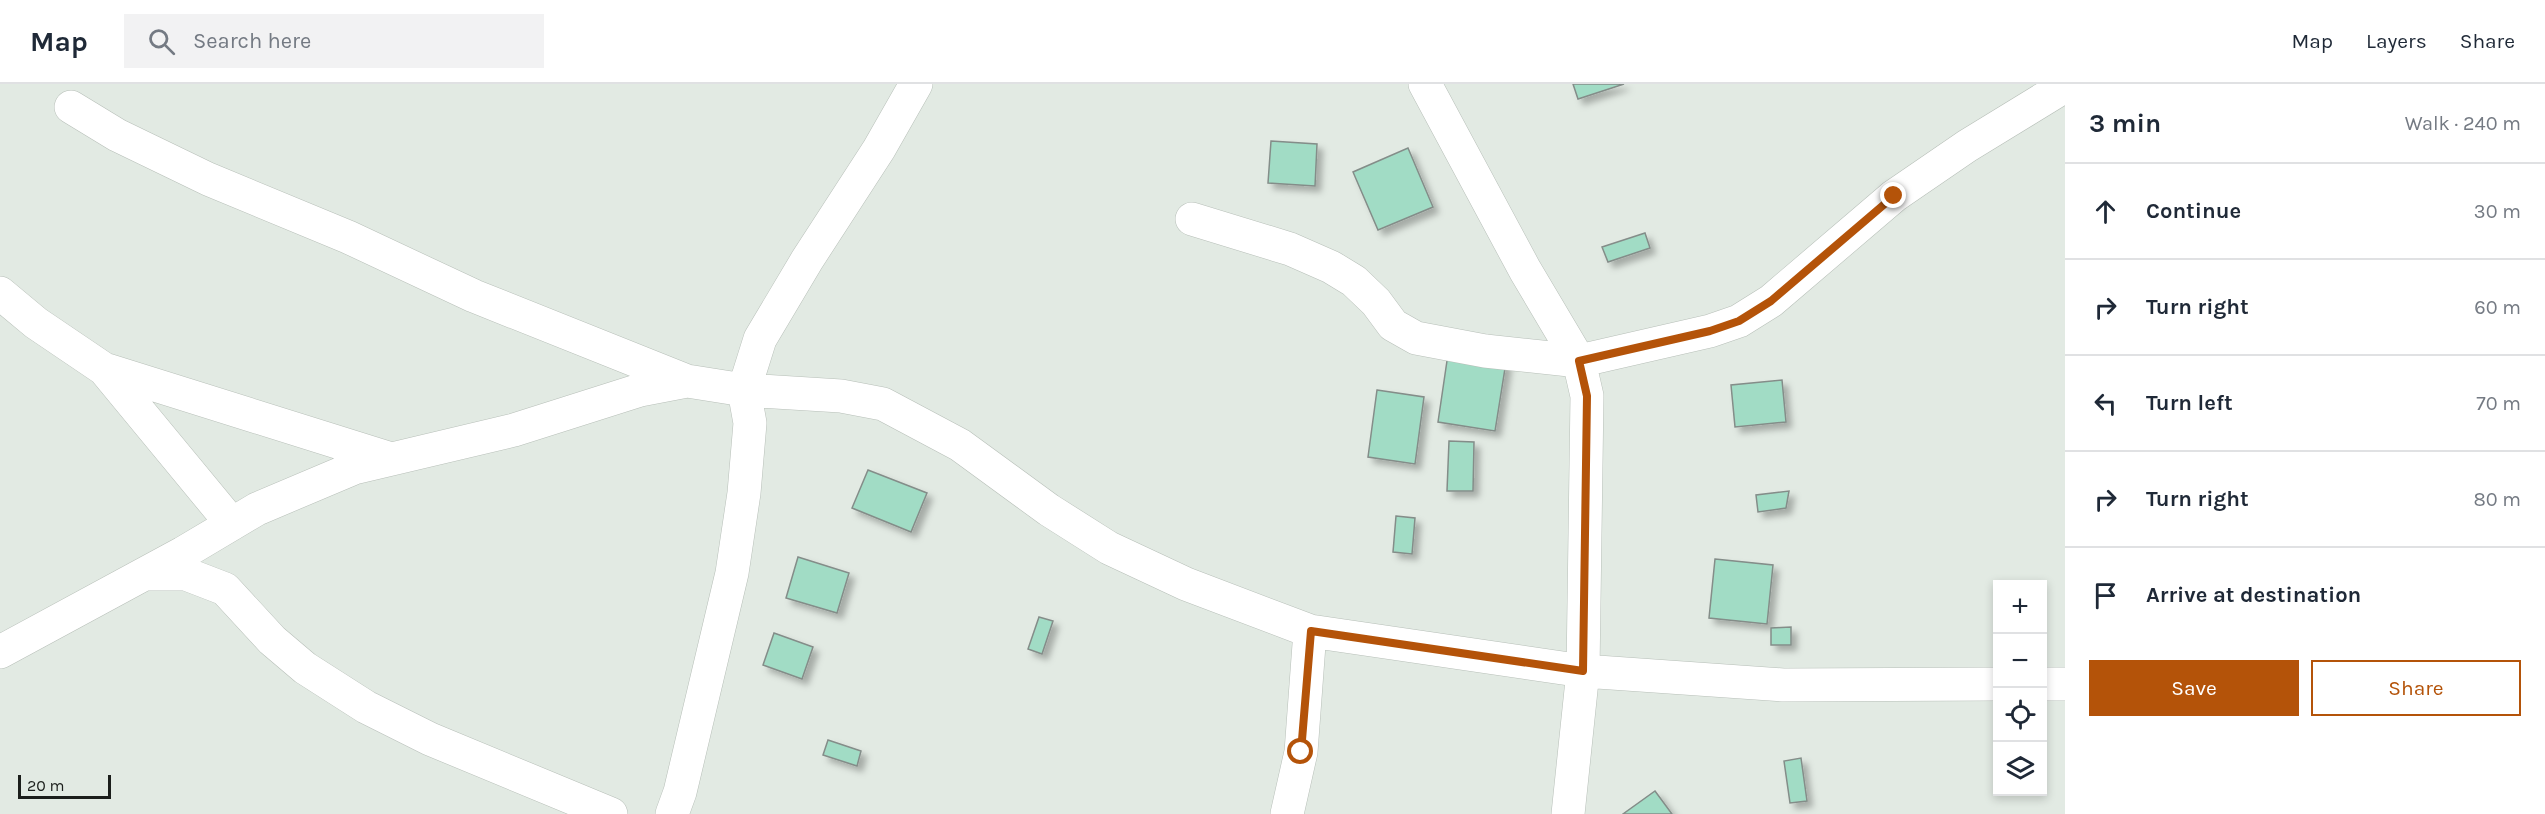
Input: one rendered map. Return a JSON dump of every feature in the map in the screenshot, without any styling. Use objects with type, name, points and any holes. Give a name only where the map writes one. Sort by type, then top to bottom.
[{"type":"street","points":[[672,814],[683,781],[732,573],[744,493],[750,423],[744,390],[760,339],[807,260],[873,159],[916,84]]},
{"type":"street","points":[[1425,84],[1525,270],[1579,361],[1587,396],[1583,671],[1568,814]]},
{"type":"street","points":[[1192,219],[1290,249],[1331,267],[1354,282],[1376,302],[1394,325],[1416,338],[1485,351],[1579,361],[1710,331],[1739,321],[1771,301],[1894,196],[1967,146],[2065,86]]},
{"type":"street","points":[[71,107],[117,135],[208,179],[348,237],[474,296],[687,381],[744,390],[841,396],[883,404],[960,445],[1049,510],[1109,549],[1186,584],[1311,631],[1583,671],[1783,685],[1993,684]]},
{"type":"street","points":[[0,293],[36,323],[104,369],[388,458]]},
{"type":"street","points":[[104,369],[228,527],[225,589]]},
{"type":"street","points":[[0,652],[145,574],[257,509],[343,472],[388,458],[514,430],[640,390],[687,381]]},
{"type":"street","points":[[145,574],[186,574],[225,589],[272,640],[305,668],[366,707],[430,739],[611,814]]},
{"type":"street","points":[[1287,814],[1301,752],[1311,631]]},
{"type":"street","points":[[2047,684],[2065,684]]},
{"type":"building","points":[[1573,84],[1624,84],[1578,99]]},
{"type":"building","points":[[1271,141],[1317,144],[1315,186],[1268,183]]},
{"type":"building","points":[[1408,148],[1433,207],[1378,230],[1353,172]]},
{"type":"building","points":[[1645,233],[1650,248],[1608,262],[1602,247]]},
{"type":"building","points":[[1448,354],[1506,362],[1495,431],[1438,422]]},
{"type":"building","points":[[1782,380],[1786,422],[1735,427],[1731,385]]},
{"type":"building","points":[[1377,390],[1424,397],[1415,464],[1368,457]]},
{"type":"building","points":[[1449,441],[1474,442],[1473,491],[1447,491]]},
{"type":"building","points":[[868,470],[927,493],[911,532],[852,508]]},
{"type":"building","points":[[1789,491],[1786,508],[1758,512],[1756,495]]},
{"type":"building","points":[[1396,516],[1415,518],[1412,554],[1393,552]]},
{"type":"building","points":[[798,557],[849,573],[837,613],[786,598]]},
{"type":"building","points":[[1715,559],[1773,565],[1767,624],[1709,618]]},
{"type":"building","points":[[1039,617],[1053,621],[1042,654],[1028,649]]},
{"type":"building","points":[[1791,627],[1791,645],[1771,645],[1771,628]]},
{"type":"building","points":[[774,633],[813,647],[802,679],[763,665]]},
{"type":"building","points":[[828,740],[861,751],[857,766],[823,755]]},
{"type":"building","points":[[1801,758],[1807,801],[1790,803],[1784,761]]},
{"type":"building","points":[[1655,791],[1672,814],[1623,814]]},
{"type":"route","points":[[1301,752],[1304,693],[1311,631],[1583,671],[1587,396],[1579,361],[1710,331],[1739,321],[1771,301],[1894,196]]}]
